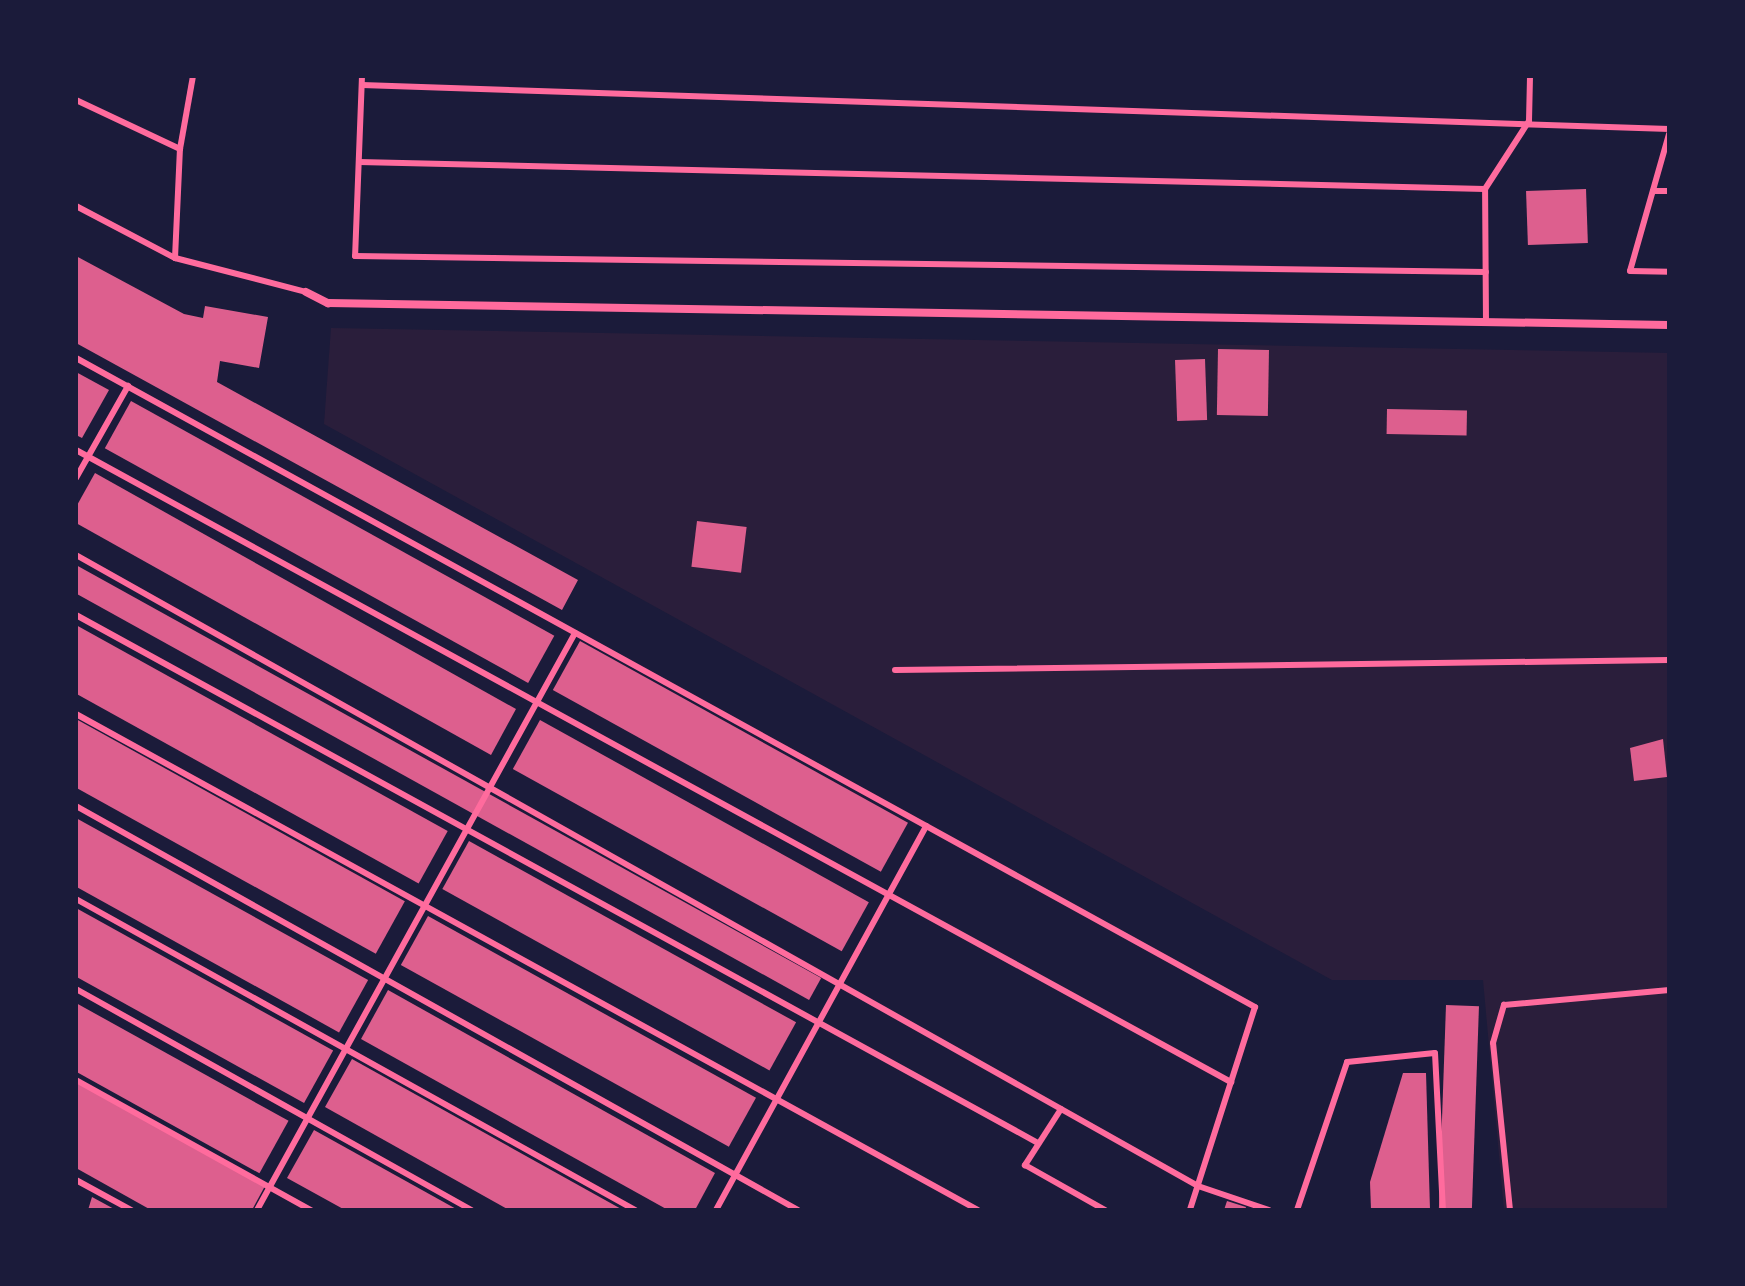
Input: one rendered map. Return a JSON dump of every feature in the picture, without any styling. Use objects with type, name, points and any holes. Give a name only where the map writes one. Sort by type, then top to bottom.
[{"type":"street","points":[[306,292],[328,303],[1669,325]]},
{"type":"lane","points":[[175,258],[180,149],[193,76]]},
{"type":"lane","points":[[362,76],[355,256],[1486,272]]},
{"type":"lane","points":[[1486,322],[1485,189],[1529,121],[1530,76]]},
{"type":"lane","points":[[362,85],[1529,121],[1669,131],[1630,271],[1669,272]]},
{"type":"lane","points":[[76,100],[180,149]]},
{"type":"lane","points":[[359,162],[1485,189]]},
{"type":"lane","points":[[1653,191],[1669,191]]},
{"type":"lane","points":[[76,206],[175,258],[306,292]]},
{"type":"lane","points":[[76,358],[1255,1007],[1190,1210]]},
{"type":"lane","points":[[76,478],[128,386]]},
{"type":"lane","points":[[76,450],[1231,1082]]},
{"type":"lane","points":[[76,555],[1198,1186],[1269,1210]]},
{"type":"lane","points":[[76,615],[1038,1143]]},
{"type":"lane","points":[[257,1210],[487,786],[575,633]]},
{"type":"lane","points":[[895,670],[1669,660]]},
{"type":"lane","points":[[76,714],[978,1210]]},
{"type":"lane","points":[[76,806],[798,1210]]},
{"type":"lane","points":[[716,1210],[819,1022],[844,987],[888,895],[926,826]]},
{"type":"lane","points":[[76,899],[635,1210]]},
{"type":"lane","points":[[76,989],[472,1210]]},
{"type":"lane","points":[[1510,1210],[1493,1043],[1504,1005],[1669,990]]},
{"type":"lane","points":[[1297,1210],[1347,1062],[1435,1053],[1443,1210]]},
{"type":"lane","points":[[76,1080],[311,1210]]},
{"type":"lane","points":[[1061,1109],[1025,1165],[1105,1210]]},
{"type":"lane","points":[[76,1180],[131,1210]]},
{"type":"shaded area","points":[[331,328],[1669,353],[1669,1210],[1504,1210],[1483,980],[1332,980],[324,424]]},
{"type":"building","points":[[1586,189],[1588,243],[1528,245],[1526,191]]},
{"type":"building","points":[[76,256],[184,314],[203,318],[205,306],[268,317],[259,368],[220,361],[217,382],[578,580],[562,610],[76,343]]},
{"type":"building","points":[[1218,349],[1269,350],[1268,416],[1217,415]]},
{"type":"building","points":[[1205,359],[1207,420],[1177,421],[1175,360]]},
{"type":"building","points":[[76,372],[109,390],[82,438],[76,435]]},
{"type":"building","points":[[131,401],[554,636],[528,683],[105,448]]},
{"type":"building","points":[[1387,409],[1467,410],[1467,435],[1387,434]]},
{"type":"building","points":[[95,473],[516,709],[491,755],[76,523],[76,507]]},
{"type":"building","points":[[697,521],[747,527],[741,573],[691,567]]},
{"type":"building","points":[[76,565],[821,978],[809,1000],[76,594]]},
{"type":"building","points":[[76,625],[448,831],[419,884],[76,694]]},
{"type":"building","points":[[580,641],[908,823],[881,872],[553,690]]},
{"type":"building","points":[[76,719],[405,901],[376,954],[76,788]]},
{"type":"building","points":[[540,720],[869,902],[842,951],[513,769]]},
{"type":"building","points":[[1663,739],[1667,777],[1634,781],[1630,748]]},
{"type":"building","points":[[76,818],[368,980],[339,1032],[76,887]]},
{"type":"building","points":[[469,841],[796,1022],[769,1070],[442,889]]},
{"type":"building","points":[[76,908],[333,1051],[304,1103],[76,977]]},
{"type":"building","points":[[428,916],[756,1098],[729,1147],[401,965]]},
{"type":"building","points":[[388,990],[715,1173],[695,1210],[668,1210],[361,1039]]},
{"type":"building","points":[[76,1003],[289,1121],[259,1173],[76,1072]]},
{"type":"building","points":[[1446,1005],[1479,1006],[1472,1210],[1439,1210]]},
{"type":"building","points":[[352,1059],[623,1210],[509,1210],[325,1107]]},
{"type":"building","points":[[1403,1073],[1426,1073],[1430,1210],[1371,1210],[1370,1182]]},
{"type":"building","points":[[76,1081],[265,1186],[252,1210],[151,1210],[76,1168]]},
{"type":"building","points":[[314,1130],[458,1210],[345,1210],[287,1178]]},
{"type":"building","points":[[92,1197],[116,1210],[88,1210]]},
{"type":"building","points":[[1227,1201],[1246,1207],[1245,1210],[1224,1210]]}]
